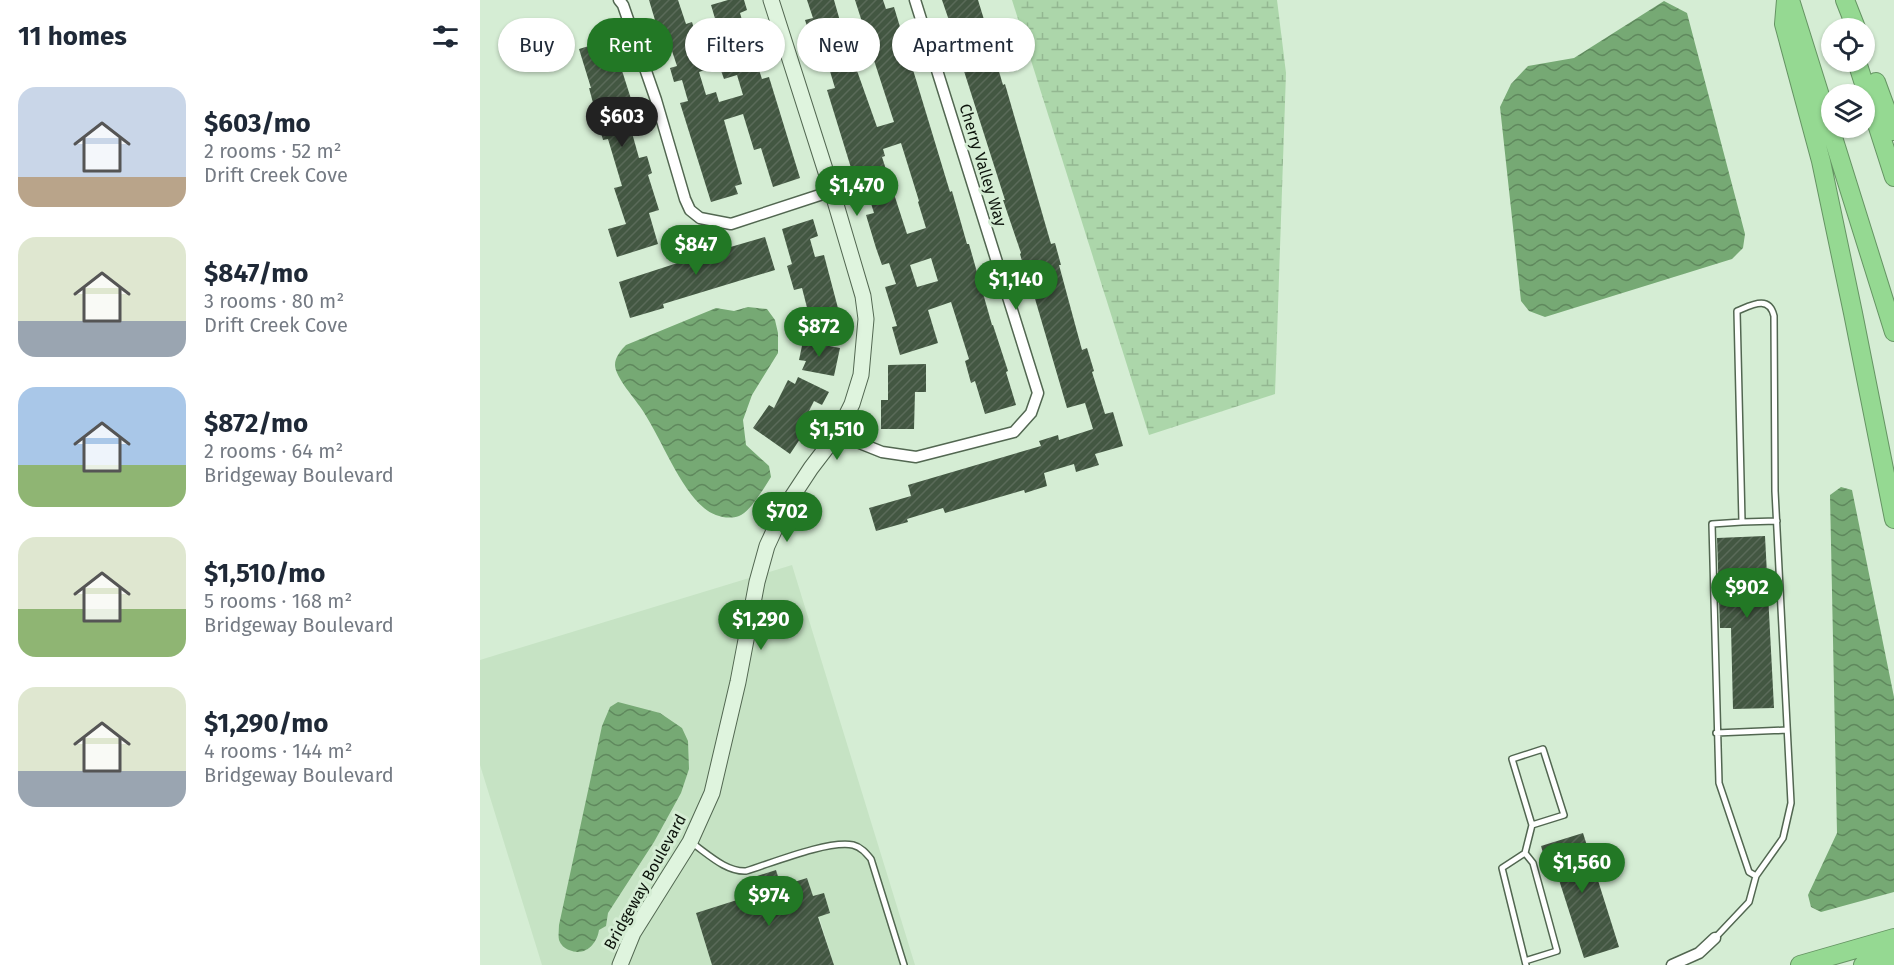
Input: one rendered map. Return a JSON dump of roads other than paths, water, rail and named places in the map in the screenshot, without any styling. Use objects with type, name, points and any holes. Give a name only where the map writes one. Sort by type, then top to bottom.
[{"type":"highway","points":[[1788,0],[1894,332]]},
{"type":"highway","points":[[1788,0],[1784,24],[1821,161],[1894,519]]},
{"type":"highway","points":[[1840,0],[1845,18]]},
{"type":"highway","points":[[1845,0],[1852,18]]},
{"type":"highway","points":[[1860,72],[1894,177]]},
{"type":"highway","points":[[1872,72],[1894,131]]},
{"type":"highway","points":[[1800,965],[1894,938]]},
{"type":"highway","points":[[1863,965],[1894,956]]},
{"type":"street","points":[[619,0],[623,5],[656,100],[690,210],[700,218],[731,224],[832,191]]},
{"type":"street","name":"Bridgeway Boulevard","points":[[620,965],[633,933],[690,842],[712,793],[738,682],[757,582],[767,546],[784,510],[811,468],[837,434],[852,404],[861,375],[866,319],[863,296],[771,0]]},
{"type":"street","name":"Cherry Valley Way","points":[[837,434],[882,452],[916,457],[1014,432],[1031,413],[1038,393],[915,0]]},
{"type":"street","points":[[1672,965],[1699,954],[1715,938]]},
{"type":"lane","points":[[1715,938],[1749,902],[1756,876],[1783,838],[1791,803],[1777,521],[1774,316],[1772,307],[1767,304],[1755,304],[1737,312],[1742,522]]},
{"type":"lane","points":[[1756,876],[1749,872],[1719,783],[1712,524],[1777,521]]},
{"type":"lane","points":[[1716,733],[1787,730]]},
{"type":"lane","points":[[1525,853],[1533,862],[1557,951],[1525,963],[1502,868],[1525,853],[1532,825],[1512,759],[1543,749],[1564,815],[1532,825]]},
{"type":"lane","points":[[690,842],[727,867],[738,871],[746,871],[830,845],[854,845],[864,850],[871,859],[904,965]]},
{"type":"water","points":[[1664,1],[1687,13],[1745,234],[1743,248],[1732,259],[1545,317],[1529,311],[1521,301],[1500,107],[1511,84],[1528,66],[1574,58]]},
{"type":"water","points":[[748,307],[767,309],[775,320],[778,333],[778,353],[752,395],[743,420],[746,445],[769,466],[771,477],[748,510],[739,516],[725,517],[708,511],[687,488],[643,411],[618,376],[615,362],[626,345],[716,308],[734,311]]},
{"type":"water","points":[[1841,487],[1852,490],[1894,697],[1894,892],[1821,912],[1811,907],[1808,895],[1837,833],[1830,495]]},
{"type":"water","points":[[618,702],[660,713],[682,728],[688,741],[689,769],[681,793],[654,842],[608,913],[606,926],[599,930],[596,940],[589,948],[575,952],[561,943],[559,925],[602,726],[610,707]]}]
